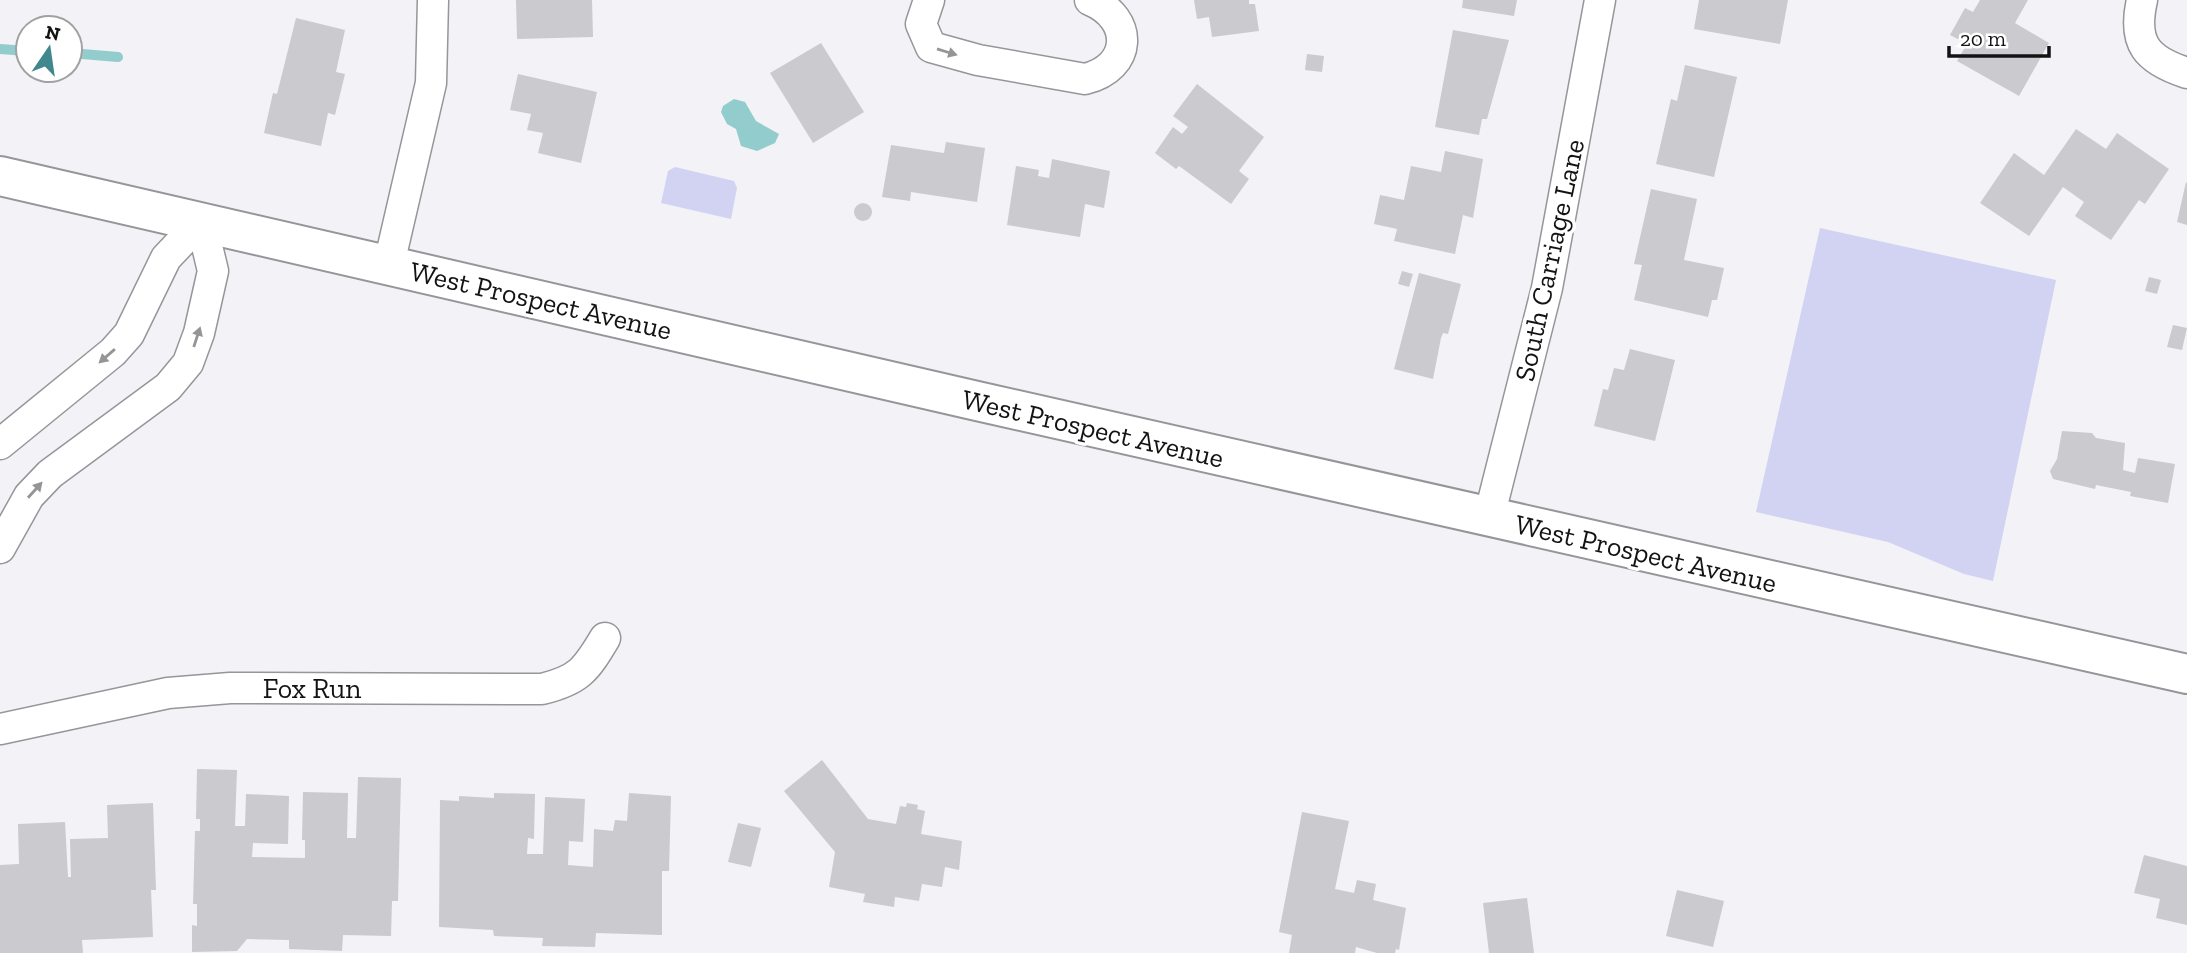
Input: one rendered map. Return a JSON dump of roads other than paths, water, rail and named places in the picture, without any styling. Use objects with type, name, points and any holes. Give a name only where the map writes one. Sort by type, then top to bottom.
[{"type":"main road","name":"West Prospect Avenue","points":[[0,176],[2187,674]]},
{"type":"street","points":[[389,264],[430,83],[435,21],[433,0]]},
{"type":"street","points":[[929,0],[921,24],[931,47],[967,58],[1085,79],[1102,75],[1112,66],[1121,46],[1118,18],[1109,9],[1090,0]]},
{"type":"street","name":"South Carriage Lane","points":[[1489,517],[1547,288],[1600,0]]},
{"type":"street","points":[[2142,0],[2139,30],[2143,45],[2162,65],[2187,73]]},
{"type":"street","points":[[0,444],[113,352],[129,334],[166,258],[201,221]]},
{"type":"street","points":[[0,548],[29,496],[50,474],[168,387],[188,363],[199,333],[213,271],[201,221]]},
{"type":"street","name":"Fox Run","points":[[0,729],[168,693],[230,688],[542,690],[565,684],[585,671],[605,638]]},
{"type":"waterway","points":[[0,49],[14,50]]},
{"type":"waterway","points":[[84,54],[118,57]]}]
